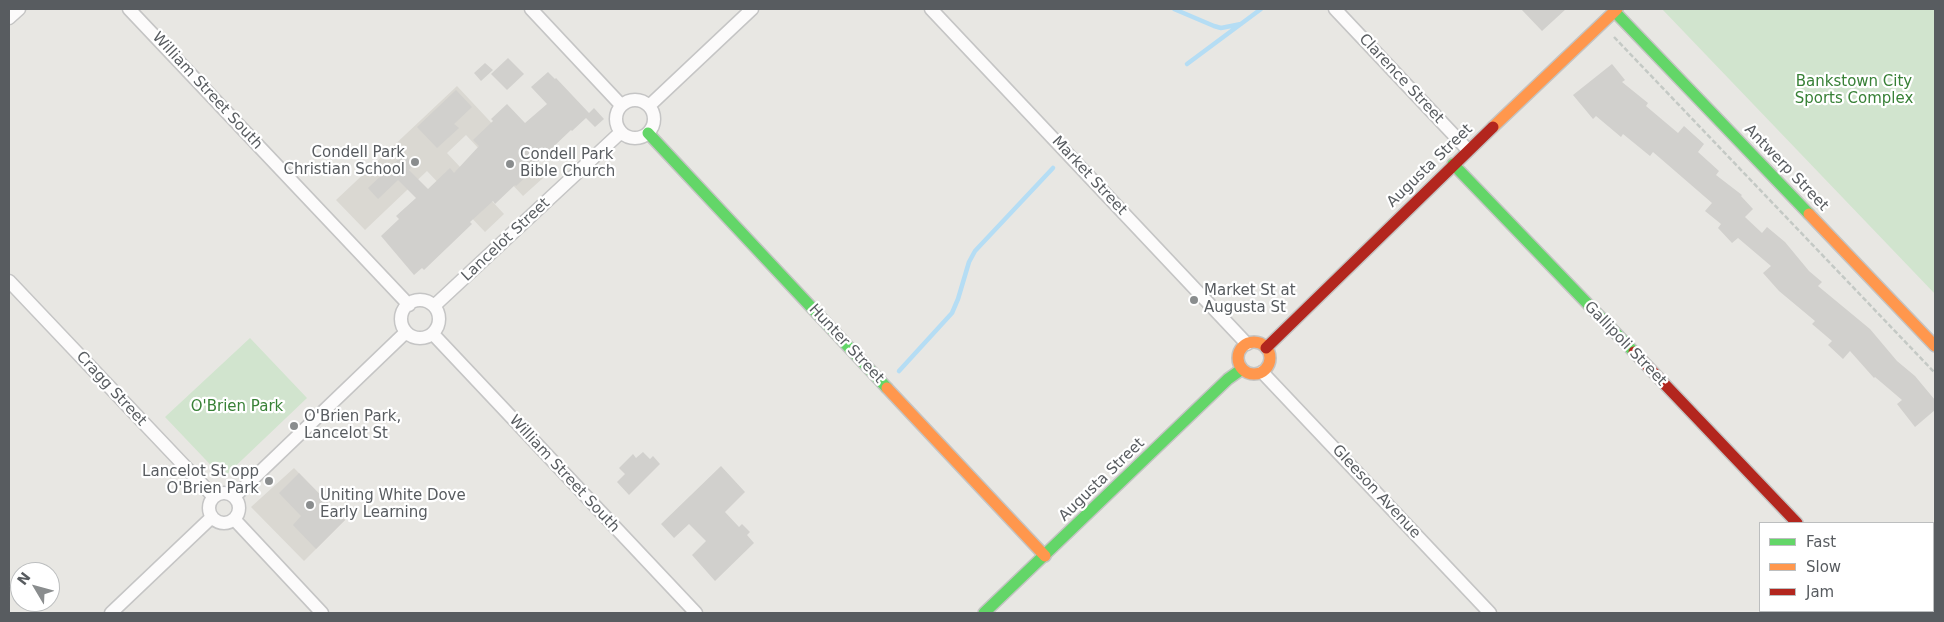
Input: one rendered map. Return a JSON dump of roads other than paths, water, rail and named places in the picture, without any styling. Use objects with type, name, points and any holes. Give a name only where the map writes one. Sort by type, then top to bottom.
[{"type":"street","points":[[9,18],[19,9]]},
{"type":"street","name":"William Street South","points":[[129,9],[409,304]]},
{"type":"street","points":[[531,9],[622,105]]},
{"type":"street","points":[[649,106],[752,9]]},
{"type":"street","name":"Market Street","points":[[931,9],[1247,344]]},
{"type":"street","name":"Clarence Street","points":[[1335,9],[1468,150]]},
{"type":"street","name":"Augusta Street","points":[[1266,348],[1453,164],[1616,10]]},
{"type":"street","name":"Antwerp Street","points":[[1616,10],[1935,346]]},
{"type":"street","points":[[638,100],[649,106],[654,117],[648,133],[637,138],[626,136],[621,132],[616,122],[616,116],[622,105],[626,102],[638,100]]},
{"type":"street","name":"Lancelot Street","points":[[434,306],[621,132]]},
{"type":"street","name":"Hunter Street","points":[[648,133],[1045,556]]},
{"type":"street","name":"Gallipoli Street","points":[[1453,164],[1796,522]]},
{"type":"street","name":"Cragg Street","points":[[9,281],[214,497]]},
{"type":"street","points":[[424,301],[434,306],[439,317],[439,324],[433,334],[416,338],[406,332],[403,327],[402,315],[409,304],[424,301]]},
{"type":"street","points":[[234,497],[406,332]]},
{"type":"street","name":"William Street South","points":[[433,334],[696,613]]},
{"type":"street","points":[[1257,342],[1269,352],[1269,363],[1262,372],[1254,374],[1242,369],[1238,358],[1240,349],[1247,344],[1257,342]]},
{"type":"street","name":"Augusta Street","points":[[984,613],[1228,380],[1242,369]]},
{"type":"street","name":"Gleeson Avenue","points":[[1262,372],[1490,613]]},
{"type":"street","points":[[224,493],[234,497],[239,511],[234,519],[222,523],[212,517],[208,509],[214,497],[224,493]]},
{"type":"street","points":[[111,613],[212,517]]},
{"type":"street","points":[[234,519],[322,613]]},
{"type":"street","points":[[994,604],[1003,613]]},
{"type":"waterway","points":[[1174,9],[1221,28],[1241,24]]},
{"type":"waterway","points":[[1187,64],[1261,9]]},
{"type":"waterway","points":[[899,371],[952,313],[969,262],[975,251],[1053,168]]},
{"type":"place","name":"Condell Park Christian School","points":[[415,162]]},
{"type":"place","name":"Condell Park Bible Church","points":[[510,164]]},
{"type":"place","name":"Market St at Augusta St","points":[[1194,300]]},
{"type":"place","name":"O'Brien Park, Lancelot St","points":[[294,426]]},
{"type":"place","name":"Lancelot St opp O'Brien Park","points":[[269,481]]},
{"type":"place","name":"Uniting White Dove Early Learning","points":[[310,505]]},
{"type":"park label","name":"Bankstown City Sports Complex","points":[[1854,90]]},
{"type":"park label","name":"O'Brien Park","points":[[237,407]]}]
